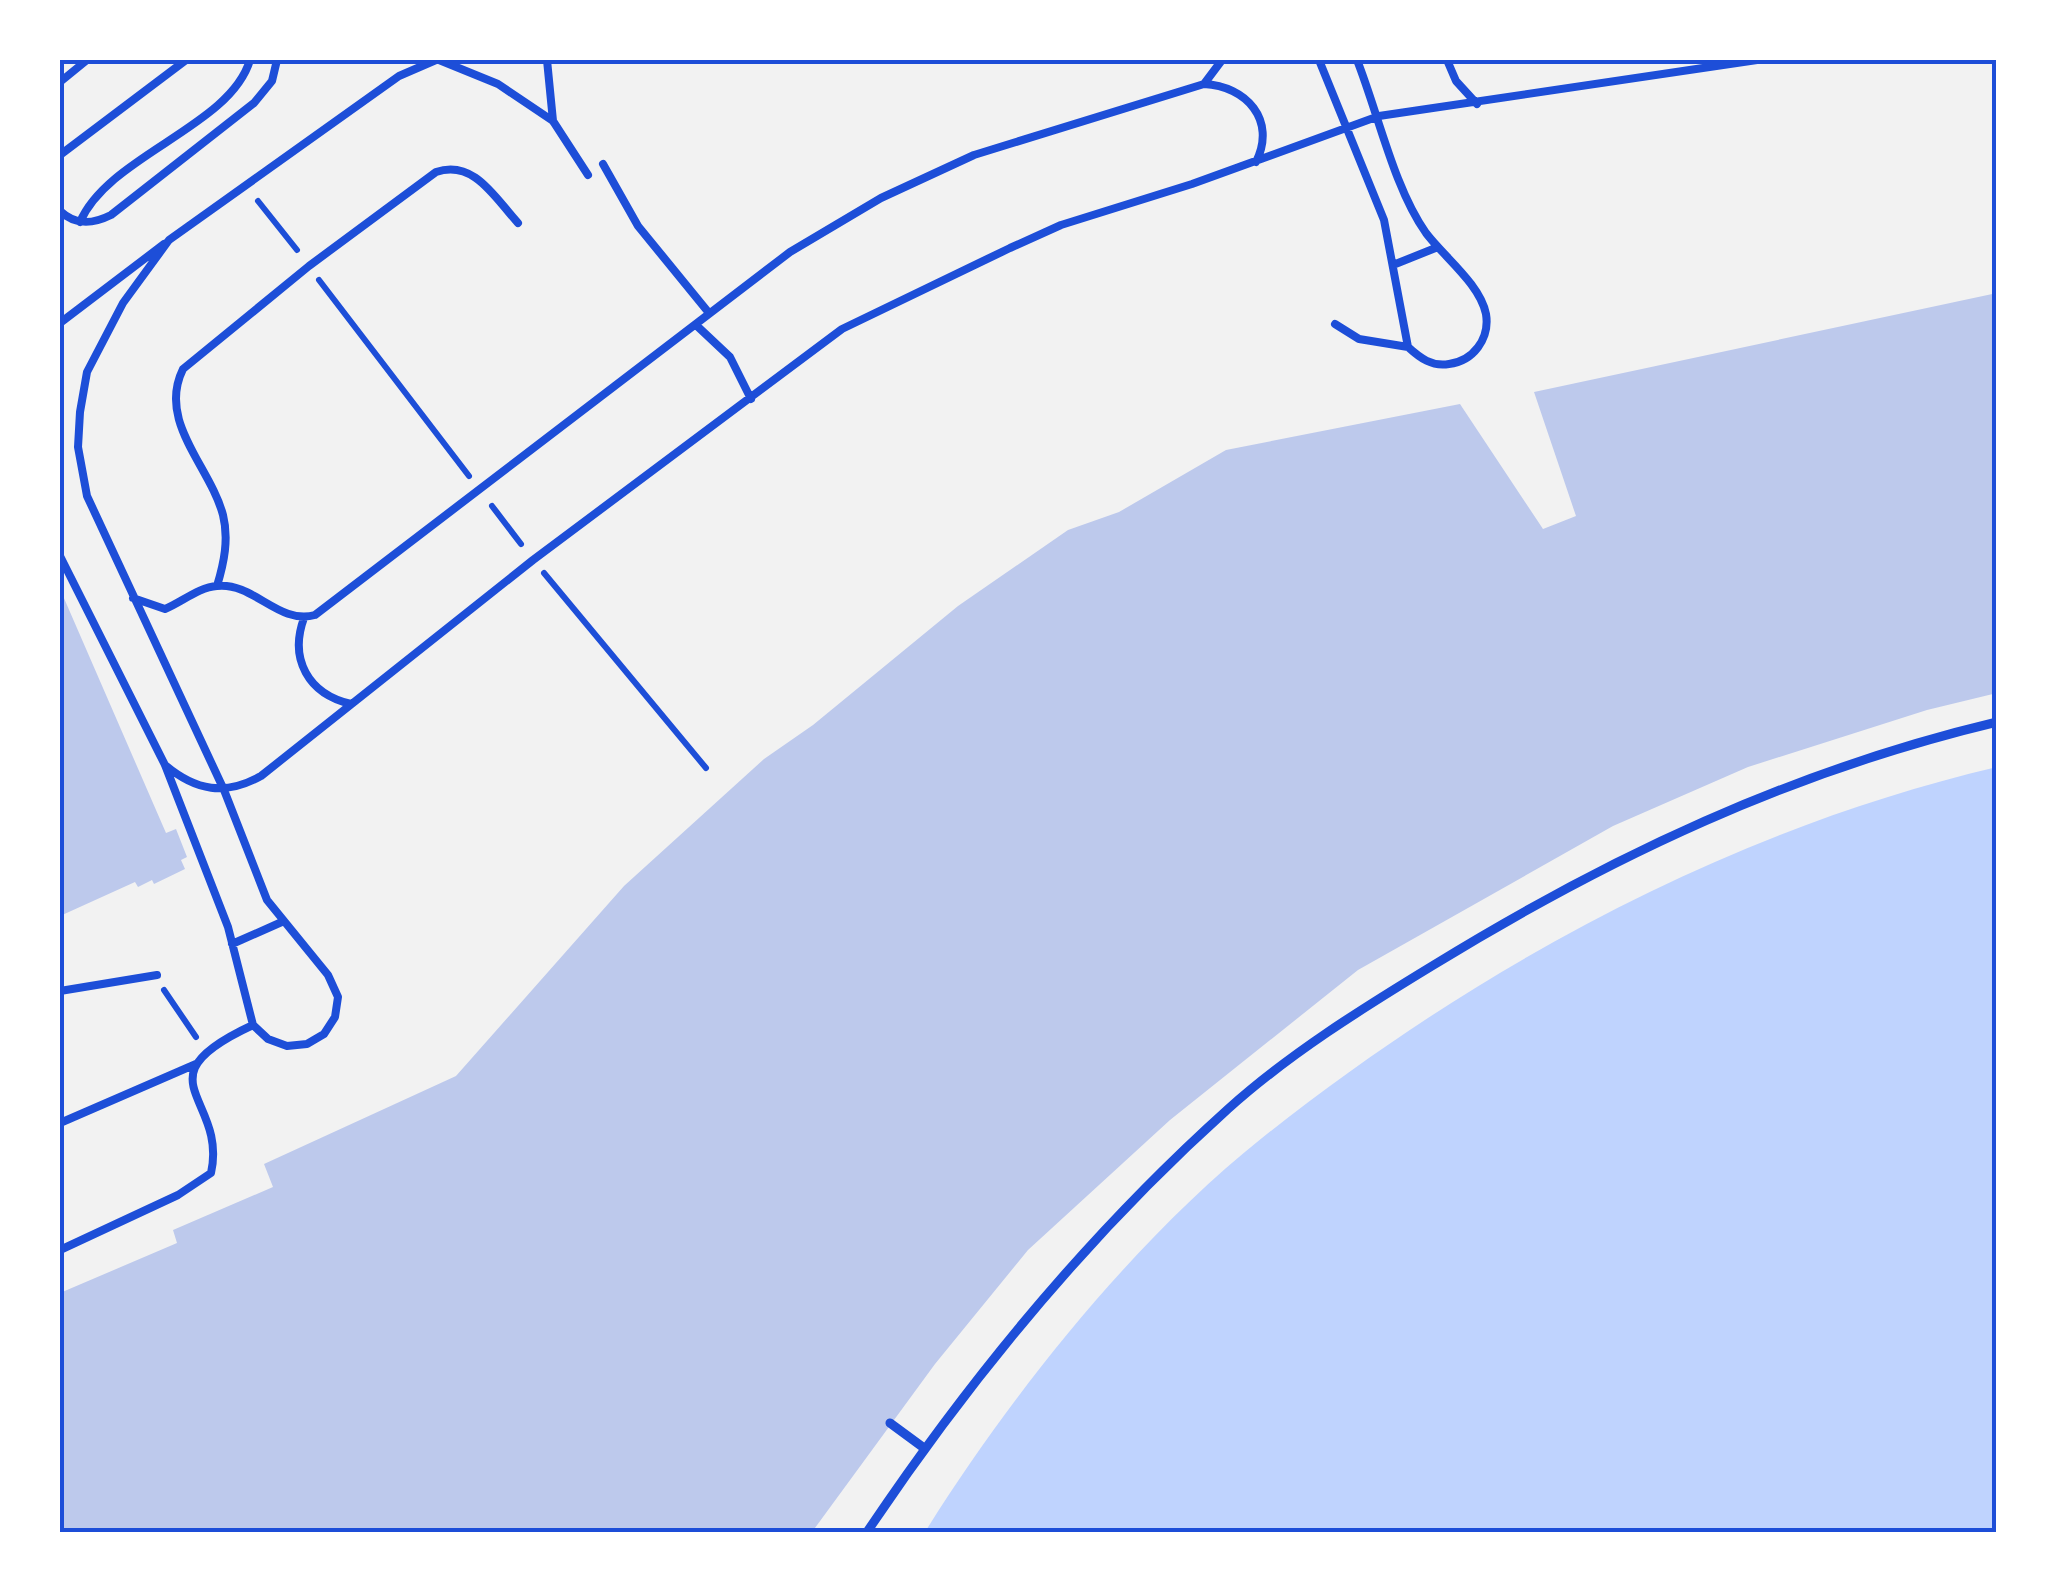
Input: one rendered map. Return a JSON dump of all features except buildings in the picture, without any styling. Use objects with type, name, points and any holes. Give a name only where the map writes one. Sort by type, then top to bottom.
[{"type":"street","points":[[867,1532],[924,1448],[1004,1343],[1125,1206],[1232,1106],[1374,1002],[1535,903],[1706,817],[1896,746],[1997,722]]},
{"type":"street","points":[[890,1423],[924,1448]]},
{"type":"lane","points":[[60,82],[86,60]]},
{"type":"lane","points":[[60,155],[186,60]]},
{"type":"lane","points":[[80,222],[107,186],[233,90],[250,60]]},
{"type":"lane","points":[[60,211],[80,222],[96,222],[112,215],[254,103],[272,81],[277,60]]},
{"type":"lane","points":[[60,323],[169,240],[248,188],[400,76],[437,60],[498,84],[553,121],[588,176]]},
{"type":"lane","points":[[547,60],[553,121]]},
{"type":"lane","points":[[1204,84],[1222,60]]},
{"type":"lane","points":[[1319,60],[1384,220],[1408,347]]},
{"type":"lane","points":[[1335,324],[1359,340],[1408,347],[1423,360],[1442,366],[1462,362],[1477,350],[1486,332],[1486,312],[1476,294],[1410,204],[1357,60]]},
{"type":"lane","points":[[1448,60],[1456,80],[1477,104]]},
{"type":"lane","points":[[165,765],[202,788],[224,790],[261,776],[533,560],[842,329],[1061,224],[1256,162],[1379,116],[1757,60]]},
{"type":"lane","points":[[133,598],[166,609],[217,586],[233,587],[283,613],[304,618],[324,609],[478,487],[790,252],[881,198],[974,154],[1204,84],[1226,85],[1250,102],[1263,130],[1263,148],[1256,162]]},
{"type":"lane","points":[[602,164],[624,207],[710,313]]},
{"type":"lane","points":[[217,586],[226,547],[224,517],[178,419],[177,382],[193,358],[427,177],[446,168],[475,176],[518,223]]},
{"type":"lane","points":[[60,556],[165,765],[232,944],[254,1025],[268,1039],[286,1046],[306,1044],[324,1034],[335,1017],[338,997],[328,975],[267,900],[224,790],[87,496],[78,447],[88,372],[123,303],[169,240]]},
{"type":"lane","points":[[1393,265],[1438,247]]},
{"type":"lane","points":[[696,325],[730,357],[751,399]]},
{"type":"lane","points":[[304,618],[298,650],[309,681],[321,692],[352,704]]},
{"type":"lane","points":[[232,944],[284,921]]},
{"type":"lane","points":[[60,990],[156,975]]},
{"type":"lane","points":[[60,1250],[178,1194],[211,1173],[215,1154],[191,1082],[196,1064],[206,1050],[254,1025]]},
{"type":"lane","points":[[60,1123],[196,1064]]},
{"type":"path","points":[[248,188],[533,560],[706,768]]},
{"type":"path","points":[[156,975],[177,1013],[206,1050]]},
{"type":"water","points":[[1997,767],[1997,1532],[925,1532],[1036,1373],[1122,1271],[1215,1178],[1344,1076],[1518,962],[1703,867],[1897,794]]}]
